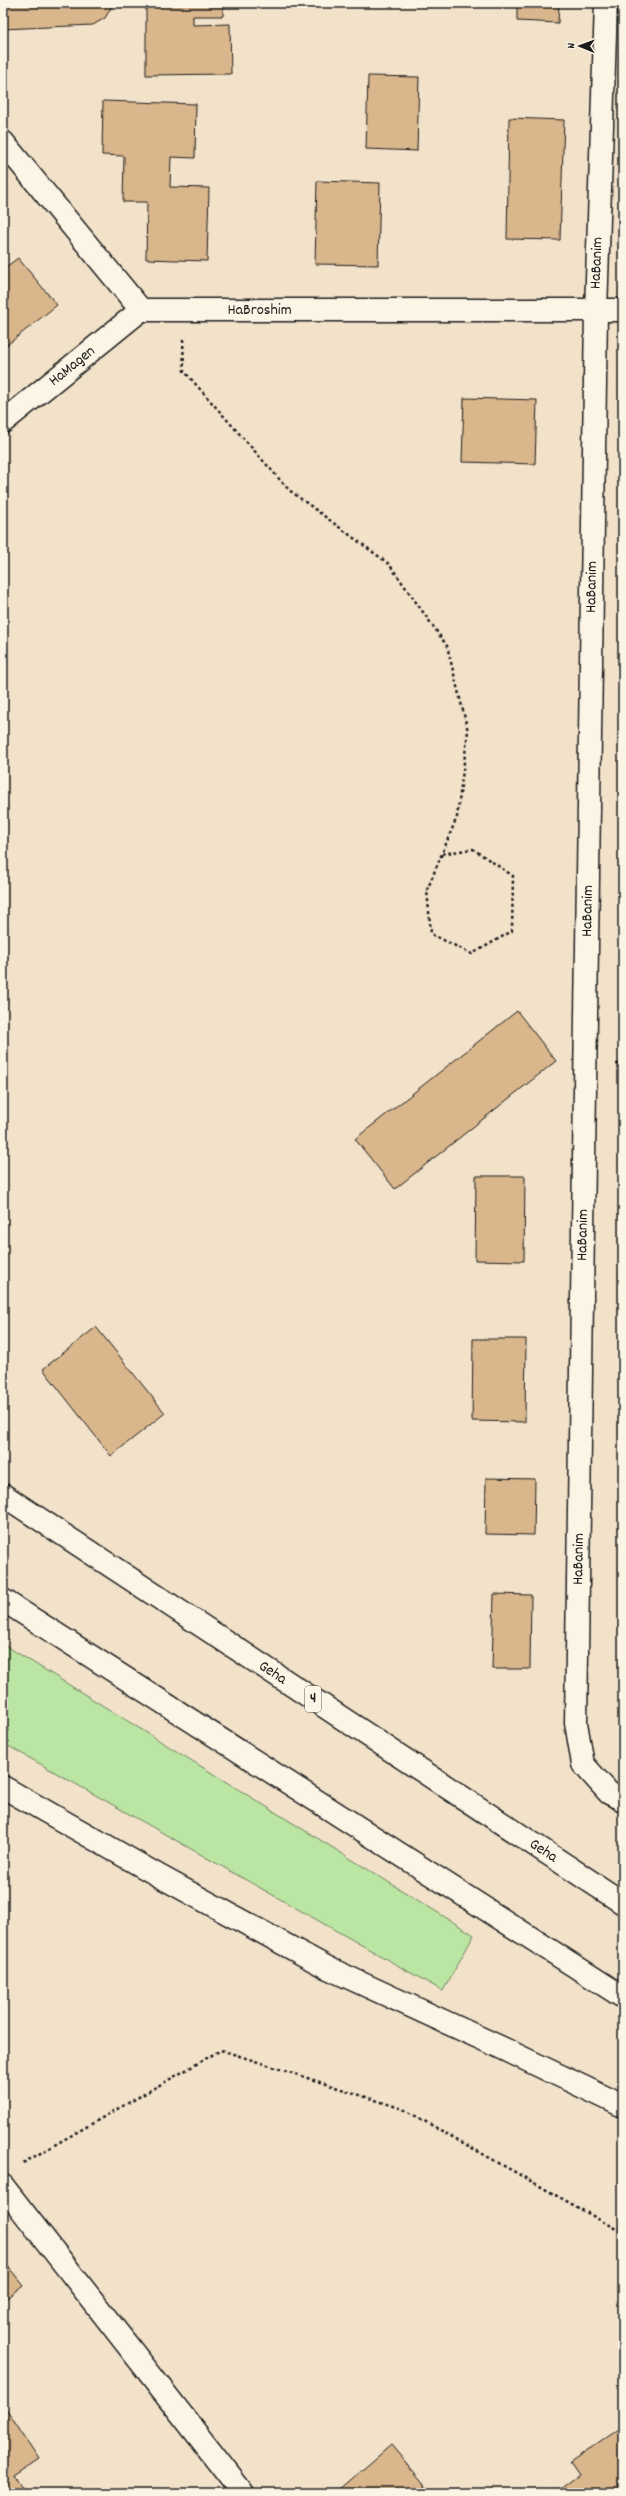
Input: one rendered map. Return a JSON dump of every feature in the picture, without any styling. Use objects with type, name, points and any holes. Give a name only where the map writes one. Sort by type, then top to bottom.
[{"type":"main road","name":"HaBanim","points":[[606,3],[596,311],[576,1723],[583,1764],[609,1793],[623,1800]]},
{"type":"main road","points":[[3,142],[142,310]]},
{"type":"main road","name":"HaBroshim","points":[[142,310],[623,310]]},
{"type":"main road","name":"HaMagen","points":[[3,422],[142,310]]},
{"type":"main road","name":"Geha","points":[[3,1495],[623,1904]]},
{"type":"main road","points":[[3,1600],[623,1997]]},
{"type":"main road","points":[[3,1787],[161,1877],[328,1968],[502,2048],[623,2106]]},
{"type":"main road","points":[[3,2186],[243,2493]]},
{"type":"path","points":[[182,310],[184,371],[289,490],[389,564],[447,646],[468,731],[457,817],[441,854],[427,890],[430,934],[472,954],[512,930],[513,876],[473,849],[441,854]]},
{"type":"path","points":[[17,2167],[221,2050],[403,2109],[623,2233]]},
{"type":"green space","points":[[3,1644],[474,1935],[443,1991],[3,1743]]},
{"type":"building","points":[[3,3],[112,3],[112,6],[105,18],[93,25],[3,29]]},
{"type":"building","points":[[146,3],[224,3],[223,16],[193,16],[193,25],[230,24],[231,74],[146,75]]},
{"type":"building","points":[[517,3],[559,3],[558,23],[517,21]]},
{"type":"building","points":[[368,76],[419,77],[417,151],[366,149]]},
{"type":"building","points":[[103,101],[196,104],[195,158],[171,157],[170,187],[209,188],[207,261],[146,259],[147,202],[123,202],[124,156],[102,155]]},
{"type":"building","points":[[509,118],[564,120],[560,240],[507,239]]},
{"type":"building","points":[[317,181],[380,183],[378,265],[315,264]]},
{"type":"building","points":[[18,258],[57,305],[7,345],[3,340],[3,269]]},
{"type":"building","points":[[464,398],[537,400],[535,464],[462,462]]},
{"type":"building","points":[[517,1011],[556,1061],[395,1189],[355,1139]]},
{"type":"building","points":[[476,1176],[525,1176],[524,1261],[475,1260]]},
{"type":"building","points":[[96,1327],[165,1413],[111,1456],[43,1369]]},
{"type":"building","points":[[473,1339],[526,1339],[525,1422],[472,1421]]},
{"type":"building","points":[[486,1478],[535,1479],[534,1535],[485,1534]]},
{"type":"building","points":[[494,1594],[531,1595],[530,1669],[492,1669]]},
{"type":"building","points":[[3,2260],[23,2285],[3,2301]]},
{"type":"building","points":[[3,2405],[39,2459],[15,2475],[24,2490],[20,2493],[3,2493]]},
{"type":"building","points":[[621,2427],[623,2430],[623,2493],[554,2493],[579,2475],[570,2462]]},
{"type":"building","points":[[391,2445],[432,2493],[342,2493],[339,2490]]}]
